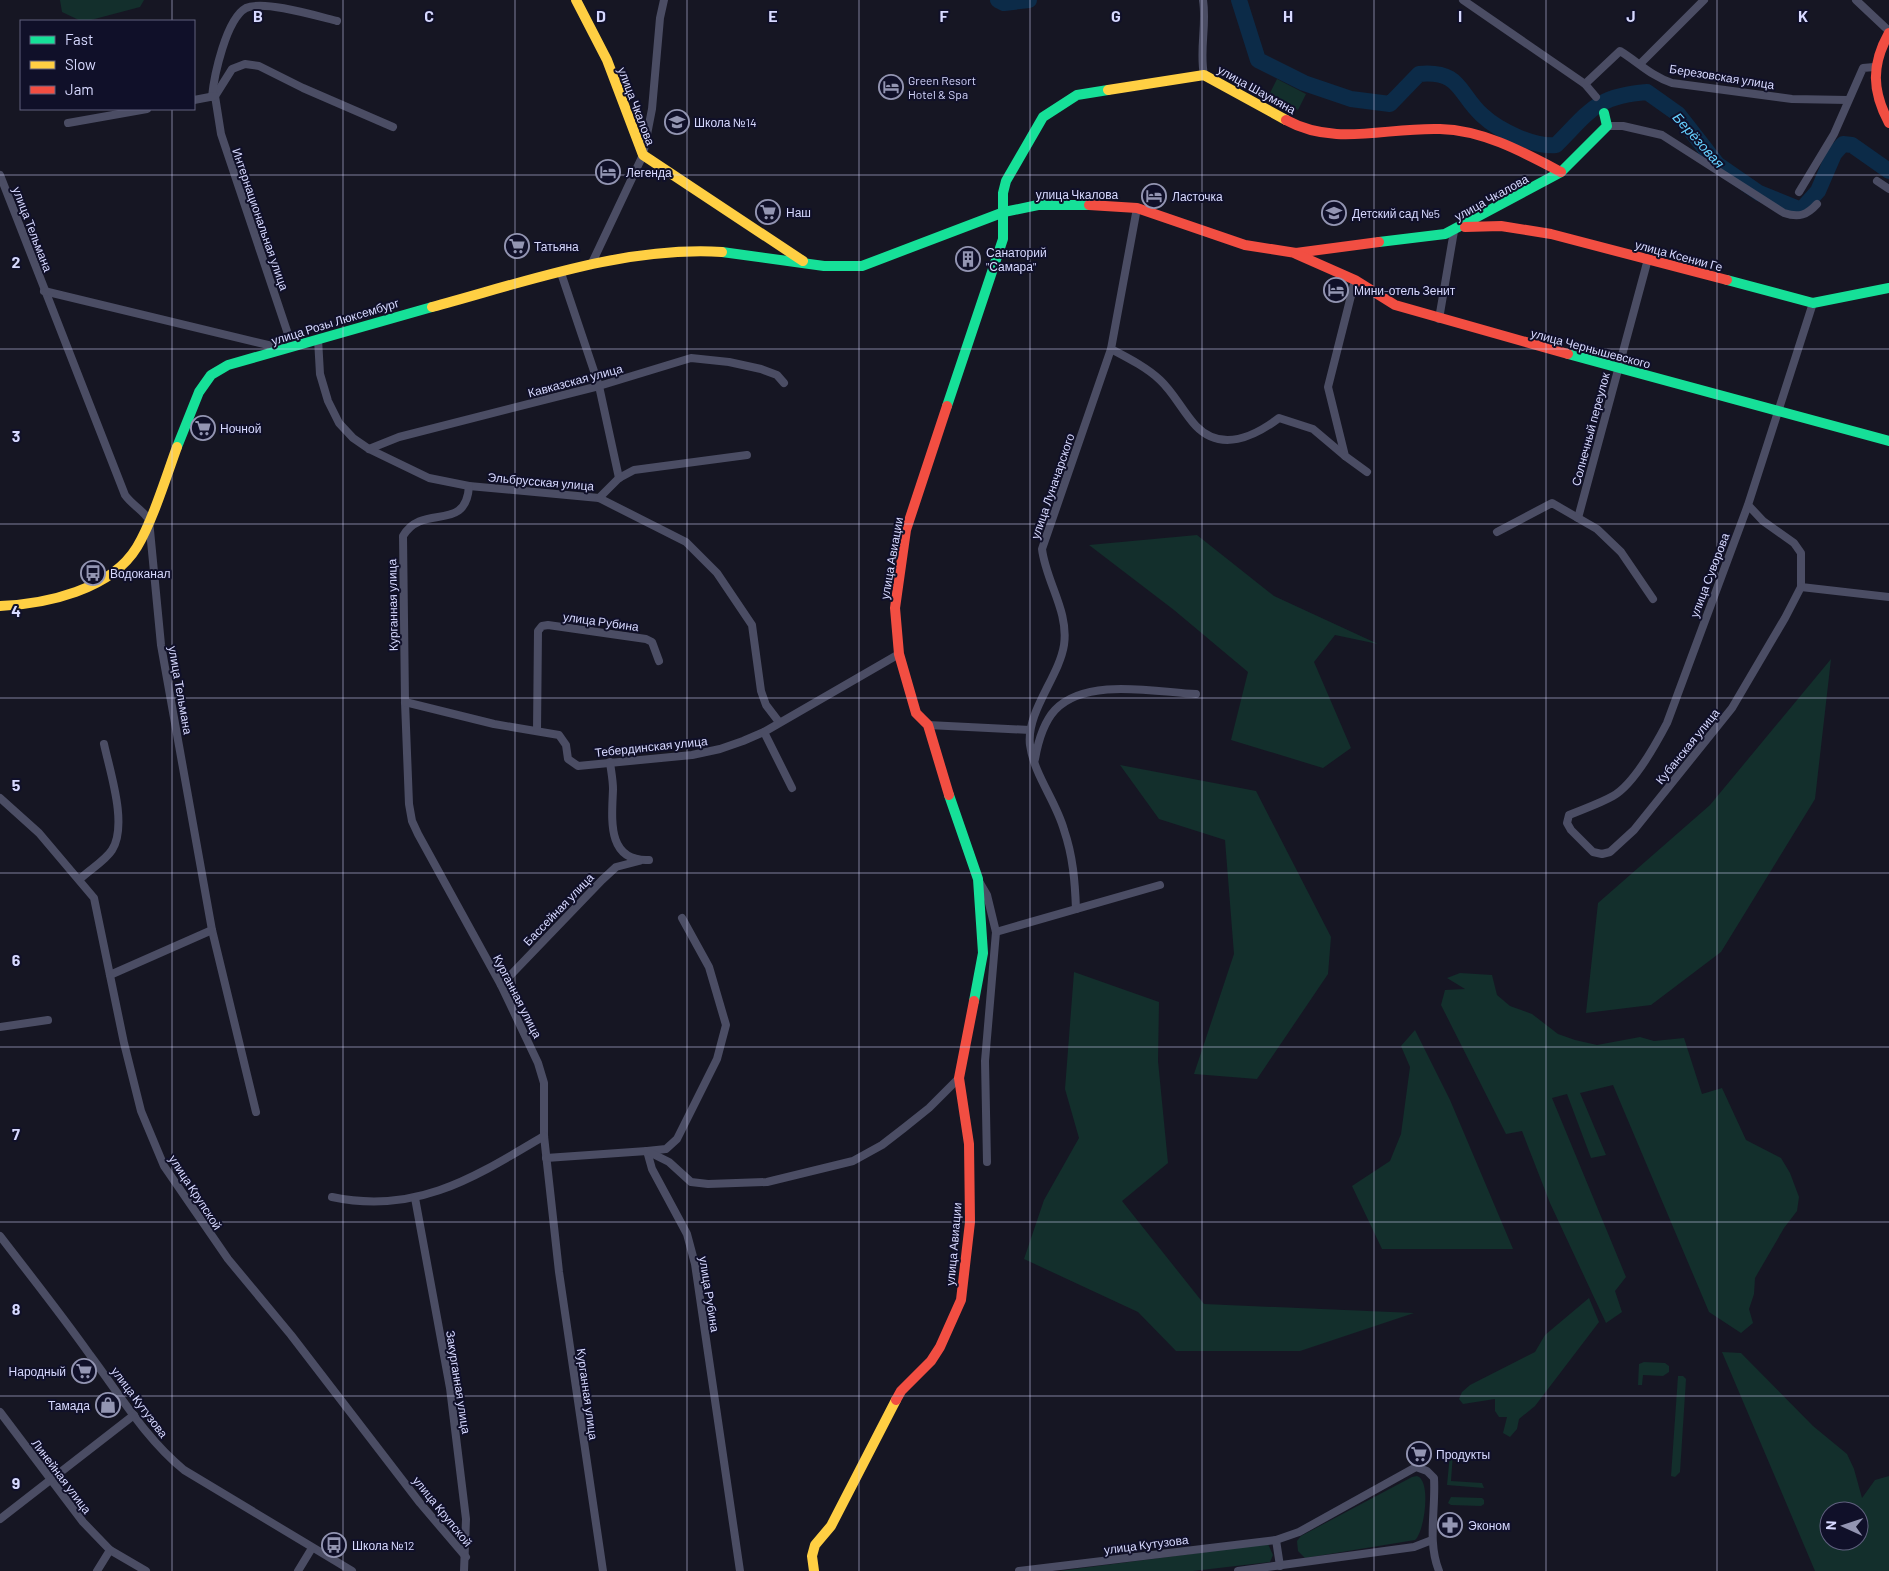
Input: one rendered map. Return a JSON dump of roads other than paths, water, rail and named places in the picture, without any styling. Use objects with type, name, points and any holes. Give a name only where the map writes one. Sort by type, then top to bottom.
[{"type":"street","name":"улица Чкалова","points":[[576,0],[607,60],[643,155],[806,262],[833,268],[862,266],[1004,212],[1038,205],[1074,204],[1137,208],[1245,245],[1296,253],[1445,234],[1458,229],[1561,172],[1607,126]]},
{"type":"street","points":[[591,265],[643,155],[652,110],[660,18],[664,0]]},
{"type":"street","points":[[1203,0],[1204,35],[1201,57],[1204,75]]},
{"type":"street","points":[[1463,0],[1585,84],[1596,97]]},
{"type":"street","points":[[1640,64],[1704,0]]},
{"type":"street","points":[[1856,0],[1889,32],[1877,52],[1874,67],[1874,84],[1879,106],[1889,122]]},
{"type":"street","name":"Интернациональная улица","points":[[289,348],[221,134],[213,97],[214,77],[230,26],[245,8],[264,5],[337,21]]},
{"type":"street","name":"Березовская улица","points":[[1585,84],[1620,51],[1657,78],[1689,86],[1792,100],[1848,100]]},
{"type":"street","points":[[195,100],[213,97],[232,69],[245,64],[259,66],[303,88],[393,127]]},
{"type":"street","points":[[1799,192],[1834,134],[1863,68],[1874,67]]},
{"type":"street","name":"улица Шаумяна","points":[[1004,212],[1003,193],[1006,181],[1043,117],[1077,95],[1204,75],[1303,129],[1316,133],[1335,135],[1441,129],[1480,135],[1533,157],[1561,172]]},
{"type":"street","points":[[68,123],[141,110]]},
{"type":"street","points":[[1604,113],[1607,126],[1623,126],[1662,135],[1784,213],[1802,216],[1817,204]]},
{"type":"street","name":"улица Тельмана","points":[[0,175],[125,495],[149,520],[161,645],[212,930],[256,1112]]},
{"type":"street","points":[[1877,181],[1889,189]]},
{"type":"street","name":"улица Луначарского","points":[[1076,909],[1074,874],[1064,829],[1034,761],[1030,745],[1030,730],[1064,647],[1066,630],[1058,601],[1044,568],[1042,549],[1111,349],[1137,208]]},
{"type":"street","name":"улица Авиации","points":[[987,1162],[985,1061],[996,932],[987,895],[978,879],[956,821],[928,725],[916,713],[899,654],[895,608],[906,530],[1003,239],[1004,212]]},
{"type":"street","name":"улица Ксении Ге","points":[[1458,229],[1484,225],[1521,228],[1813,303],[1842,299],[1889,288]]},
{"type":"street","points":[[1439,319],[1458,229]]},
{"type":"street","name":"улица Розы Люксембург","points":[[0,606],[21,606],[45,602],[64,595],[105,576],[132,553],[149,520],[199,392],[211,375],[228,365],[403,313],[591,265],[648,254],[686,252],[732,253],[806,262]]},
{"type":"street","name":"улица Чернышевского","points":[[1296,253],[1355,280],[1395,305],[1439,319],[1889,441]]},
{"type":"street","name":"Солнечный переулок","points":[[1578,518],[1648,260]]},
{"type":"street","points":[[561,273],[599,386],[619,478]]},
{"type":"street","points":[[1345,456],[1328,387],[1355,280]]},
{"type":"street","name":"улица Тельмана","points":[[44,291],[289,348]]},
{"type":"street","name":"улица Суворова","points":[[1569,815],[1614,796],[1624,787],[1667,723],[1748,505],[1813,303]]},
{"type":"street","name":"Эльбрусская улица","points":[[318,339],[320,374],[328,401],[340,423],[353,438],[369,449],[429,478],[469,486],[599,498],[686,542],[717,573],[752,625],[761,691],[766,704],[779,722]]},
{"type":"street","points":[[1111,349],[1137,363],[1160,380],[1196,426],[1210,437],[1227,441],[1245,438],[1261,432],[1279,418],[1313,429],[1367,472]]},
{"type":"street","name":"Кавказская улица","points":[[369,449],[417,432],[599,386],[691,358],[729,362],[761,369],[777,375],[784,383]]},
{"type":"street","points":[[599,498],[619,478],[634,470],[747,455]]},
{"type":"street","name":"Курганная улица","points":[[469,486],[468,500],[463,508],[455,513],[417,521],[409,527],[403,536],[405,702],[412,821],[501,985],[538,1062],[544,1083],[544,1136],[558,1272],[603,1571]]},
{"type":"street","points":[[1497,532],[1552,503],[1596,529],[1621,552],[1653,599]]},
{"type":"street","name":"Кубанская улица","points":[[1569,815],[1567,823],[1571,830],[1593,852],[1602,854],[1610,852],[1634,830],[1732,708],[1801,587],[1801,553],[1794,543],[1764,521],[1748,505]]},
{"type":"street","points":[[1801,587],[1889,597]]},
{"type":"street","name":"улица Рубина","points":[[536,731],[538,631],[542,626],[548,625],[646,638],[652,642],[659,661]]},
{"type":"street","name":"Тебердинская улица","points":[[405,702],[494,724],[559,735],[566,745],[568,759],[572,764],[578,766],[710,751],[743,741],[764,732],[899,654]]},
{"type":"street","points":[[1034,761],[1044,728],[1055,709],[1089,691],[1107,689],[1196,694]]},
{"type":"street","points":[[928,725],[1030,730]]},
{"type":"street","points":[[764,732],[792,788]]},
{"type":"street","points":[[80,879],[111,851],[118,836],[118,816],[104,744]]},
{"type":"street","points":[[610,762],[613,787],[611,819],[614,837],[621,850],[629,857],[640,861],[649,860]]},
{"type":"street","name":"улица Крупской","points":[[0,798],[39,834],[80,879],[94,898],[124,1043],[142,1111],[164,1166],[228,1259],[291,1335],[420,1503],[466,1557]]},
{"type":"street","name":"Бассейная улица","points":[[501,985],[616,867],[640,861]]},
{"type":"street","name":"улица Авиации","points":[[814,1571],[811,1558],[815,1543],[831,1526],[901,1391],[931,1361],[940,1347],[961,1300],[970,1212],[969,1144],[959,1078],[983,953],[978,879]]},
{"type":"street","points":[[996,932],[1160,885]]},
{"type":"street","points":[[546,1158],[666,1149],[677,1139],[717,1059],[726,1025],[708,968],[682,918]]},
{"type":"street","points":[[110,975],[212,930]]},
{"type":"street","points":[[0,1027],[48,1020]]},
{"type":"street","points":[[647,1151],[669,1162],[691,1182],[708,1184],[767,1182],[785,1178],[853,1162],[882,1145],[929,1108],[959,1078]]},
{"type":"street","points":[[332,1197],[355,1202],[415,1198],[472,1178],[544,1136]]},
{"type":"street","name":"улица Рубина","points":[[647,1151],[652,1169],[687,1234],[695,1264],[740,1571]]},
{"type":"street","name":"Закурганная улица","points":[[415,1198],[450,1388],[466,1519],[464,1571]]},
{"type":"street","name":"улица Кутузова","points":[[0,1236],[149,1437],[184,1470],[352,1571]]},
{"type":"street","name":"Линейная улица","points":[[0,1412],[83,1522],[110,1550],[146,1571]]},
{"type":"street","points":[[0,1520],[134,1415]]},
{"type":"street","name":"улица Кутузова","points":[[1019,1571],[1276,1540],[1299,1532],[1416,1468],[1427,1471],[1434,1478],[1432,1540],[1434,1557],[1439,1571]]},
{"type":"street","points":[[1276,1540],[1280,1566]]},
{"type":"street","points":[[1238,1571],[1414,1547],[1432,1540]]},
{"type":"street","points":[[298,1571],[312,1548]]},
{"type":"street","points":[[97,1571],[110,1550]]},
{"type":"waterway","name":"Берёзовая","points":[[998,0],[1004,3],[1029,0]]},
{"type":"waterway","name":"Берёзовая","points":[[1239,0],[1258,60],[1304,83],[1351,99],[1390,104],[1419,74],[1443,76],[1451,79],[1474,107],[1498,127],[1527,141],[1556,145],[1595,107],[1616,97],[1647,92],[1678,114],[1717,164],[1759,193],[1801,210],[1818,191],[1834,154],[1843,144],[1852,145],[1889,171]]},
{"type":"place","name":"Green Resort Hotel & Spa","points":[[891,87]]},
{"type":"place","name":"Школа №14","points":[[677,122]]},
{"type":"place","name":"Легенда","points":[[608,172]]},
{"type":"place","name":"Ласточка","points":[[1154,196]]},
{"type":"place","name":"Наш","points":[[768,212]]},
{"type":"place","name":"Детский сад №5","points":[[1334,213]]},
{"type":"place","name":"Татьяна","points":[[517,246]]},
{"type":"place","name":"Санаторий \"Самара\"","points":[[968,259]]},
{"type":"place","name":"Мини-отель Зенит","points":[[1336,290]]},
{"type":"place","name":"Ночной","points":[[203,428]]},
{"type":"place","name":"Водоканал","points":[[93,573]]},
{"type":"place","name":"Народный","points":[[84,1371]]},
{"type":"place","name":"Тамада","points":[[108,1405]]},
{"type":"place","name":"Продукты","points":[[1419,1454]]},
{"type":"place","name":"Эконом","points":[[1450,1525]]},
{"type":"place","name":"Школа №12","points":[[334,1545]]}]
